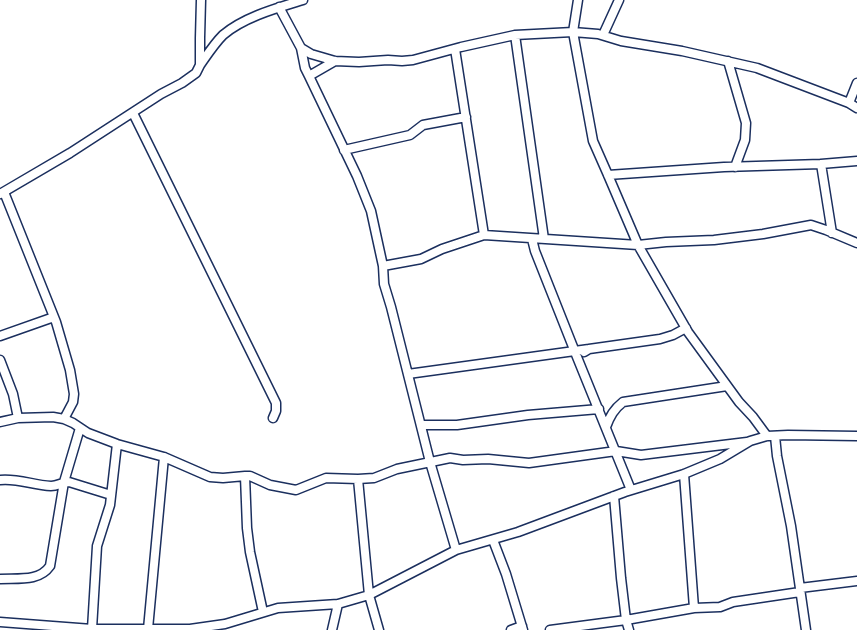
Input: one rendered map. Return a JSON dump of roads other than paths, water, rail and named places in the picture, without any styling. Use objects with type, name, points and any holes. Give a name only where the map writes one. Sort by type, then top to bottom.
[{"type":"street","points":[[200,65],[202,0]]},
{"type":"street","points":[[64,419],[73,402],[74,394],[70,370],[54,317],[2,193],[70,153],[196,73],[200,65],[218,42],[230,30],[257,15],[303,0]]},
{"type":"street","points":[[578,0],[573,32],[594,141],[638,245],[686,328],[727,386],[771,436],[777,456],[791,526],[806,630]]},
{"type":"street","points":[[603,35],[619,0]]},
{"type":"street","points":[[279,7],[301,48],[305,68],[357,176],[371,211],[384,284],[430,462],[456,550]]},
{"type":"street","points":[[301,48],[322,58],[335,61],[402,61],[413,60],[516,35],[573,32],[603,35],[621,41],[682,51],[758,68],[849,103],[857,108]]},
{"type":"street","points":[[516,35],[544,240]]},
{"type":"street","points":[[455,49],[484,236]]},
{"type":"street","points":[[309,76],[335,61]]},
{"type":"street","points":[[728,61],[746,123],[745,140],[735,167]]},
{"type":"street","points":[[849,103],[857,83]]},
{"type":"street","points":[[134,113],[276,403],[276,410],[273,418]]},
{"type":"street","points":[[344,150],[410,135],[423,125],[466,117]]},
{"type":"street","points":[[608,175],[735,167],[821,164],[857,160]]},
{"type":"street","points":[[821,164],[832,233]]},
{"type":"street","points":[[382,266],[421,259],[442,249],[484,236],[638,245],[763,234],[811,225],[857,242]]},
{"type":"street","points":[[532,239],[535,251],[575,354],[599,409],[631,490]]},
{"type":"street","points":[[0,336],[54,317]]},
{"type":"street","points":[[408,374],[575,354],[588,349],[660,339],[686,328]]},
{"type":"street","points":[[0,360],[13,394],[18,418]]},
{"type":"street","points":[[606,427],[610,416],[623,402],[727,386]]},
{"type":"street","points":[[421,425],[457,425],[528,415],[599,409]]},
{"type":"street","points":[[0,422],[18,418],[53,417],[64,419],[88,433],[117,444],[164,457],[210,476],[223,478],[250,476],[270,485],[296,490],[326,478],[374,478],[396,469],[450,458],[463,460],[529,462],[616,452],[641,454],[750,442],[771,436],[857,436]]},
{"type":"street","points":[[0,579],[35,577],[46,572],[50,566],[64,482],[80,428]]},
{"type":"street","points":[[0,622],[31,627],[92,629],[206,629],[278,608],[338,604],[369,595],[456,550],[493,540],[631,490],[684,474],[720,459],[750,442]]},
{"type":"street","points":[[92,629],[97,546],[110,504],[117,444]]},
{"type":"street","points":[[148,629],[164,457]]},
{"type":"street","points":[[684,474],[694,608]]},
{"type":"street","points":[[245,476],[247,528],[250,552],[263,612]]},
{"type":"street","points":[[0,480],[8,479],[49,486],[59,486],[64,482],[69,482],[111,495]]},
{"type":"street","points":[[358,479],[369,595],[379,630]]},
{"type":"street","points":[[614,496],[626,620],[629,630]]},
{"type":"street","points":[[493,540],[506,574],[522,628],[511,630]]},
{"type":"street","points":[[550,630],[626,620],[694,608],[720,607],[733,602],[857,581]]},
{"type":"street","points":[[332,630],[338,604]]}]
